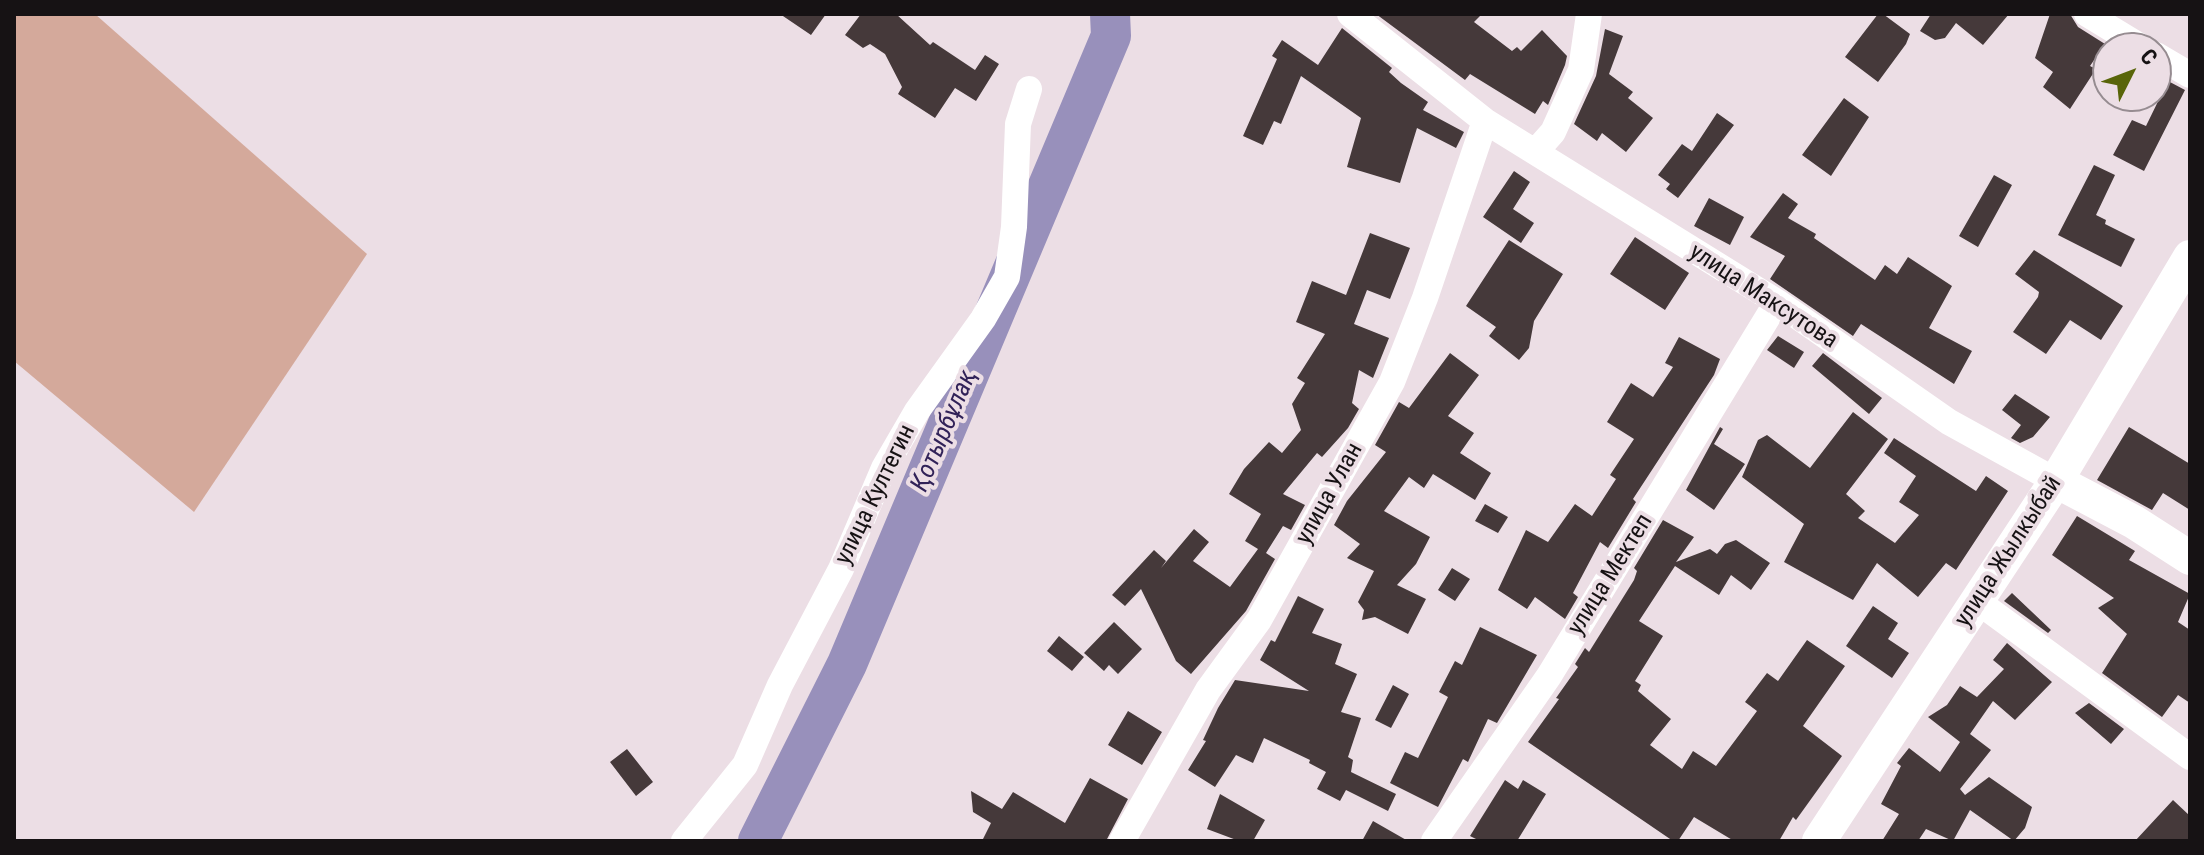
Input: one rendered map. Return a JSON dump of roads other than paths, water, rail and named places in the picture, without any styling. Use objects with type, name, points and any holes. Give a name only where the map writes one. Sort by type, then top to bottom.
[{"type":"street","name":"улица Максутова","points":[[1350,14],[1485,121],[1537,150],[1601,195],[1777,302],[1949,422],[2134,522],[2190,558]]},
{"type":"street","points":[[1537,150],[1553,132],[1581,70],[1589,14]]},
{"type":"street","points":[[2087,14],[2117,32]]},
{"type":"street","points":[[2172,64],[2190,75]]},
{"type":"street","name":"улица Култегин","points":[[684,841],[745,765],[780,685],[841,569],[884,468],[917,411],[983,319],[1007,277],[1014,227],[1018,124],[1029,89]]},
{"type":"street","name":"улица Улан","points":[[1122,841],[1208,690],[1259,620],[1392,382],[1425,298],[1485,121]]},
{"type":"street","name":"улица Жылкыбай","points":[[1819,841],[2056,481],[2190,257]]},
{"type":"street","name":"улица Мектеп","points":[[1434,841],[1549,676],[1777,302]]},
{"type":"street","points":[[1977,601],[2190,757]]},
{"type":"waterway","name":"Қотырбұлақ","points":[[758,841],[847,664],[1111,36],[1110,14]]}]
